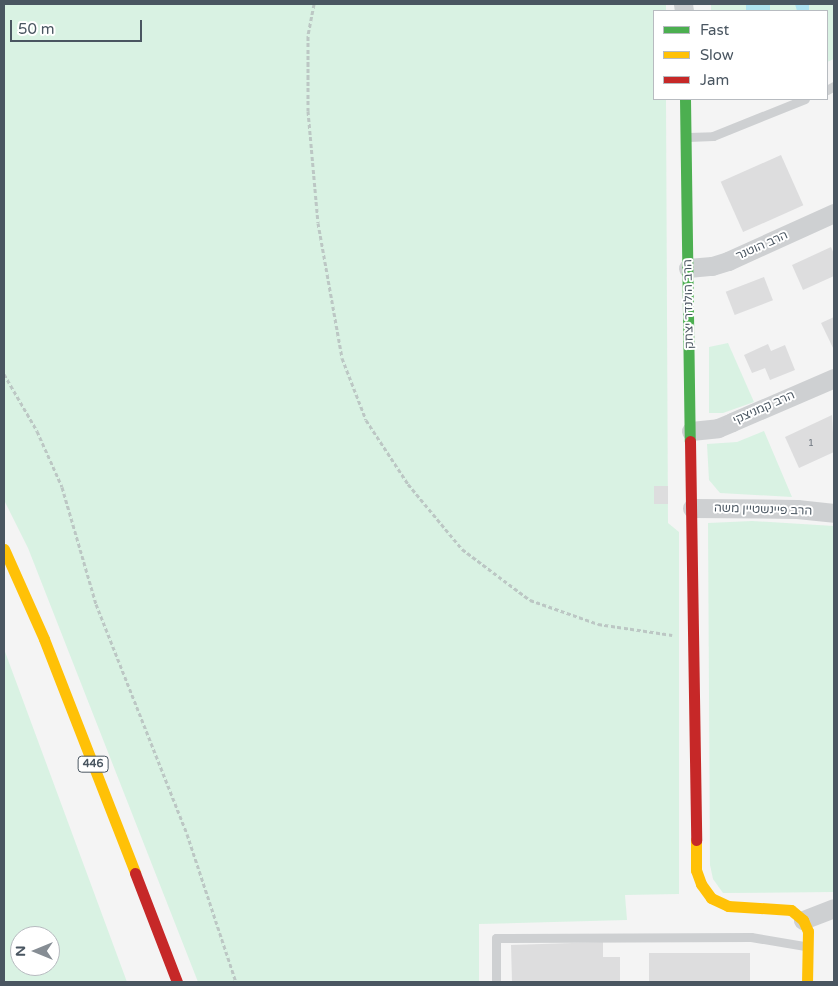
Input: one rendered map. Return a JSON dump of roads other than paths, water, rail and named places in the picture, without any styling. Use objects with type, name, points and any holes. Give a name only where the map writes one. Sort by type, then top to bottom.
[{"type":"street","name":"הרב הולנדר יצחק","points":[[685,100],[696,870],[700,884],[711,898],[728,906],[791,910],[803,920]]},
{"type":"street","name":"הרב הוטנר","points":[[688,268],[712,266],[728,261],[834,213]]},
{"type":"street","name":"הרב קמניצקי","points":[[691,431],[718,428],[834,378]]},
{"type":"street","name":"הרב פיינשטיין משה","points":[[692,508],[798,509],[834,513]]},
{"type":"street","name":"446","points":[[4,549],[44,639],[177,982]]},
{"type":"street","points":[[807,982],[808,930],[803,920],[834,908]]},
{"type":"lane","points":[[686,138],[713,136],[803,100]]},
{"type":"lane","points":[[496,982],[496,938],[751,937],[808,946]]},
{"type":"water","points":[[746,4],[770,4],[770,10],[746,10]]},
{"type":"water","points":[[795,4],[809,4],[809,10],[797,10]]}]
